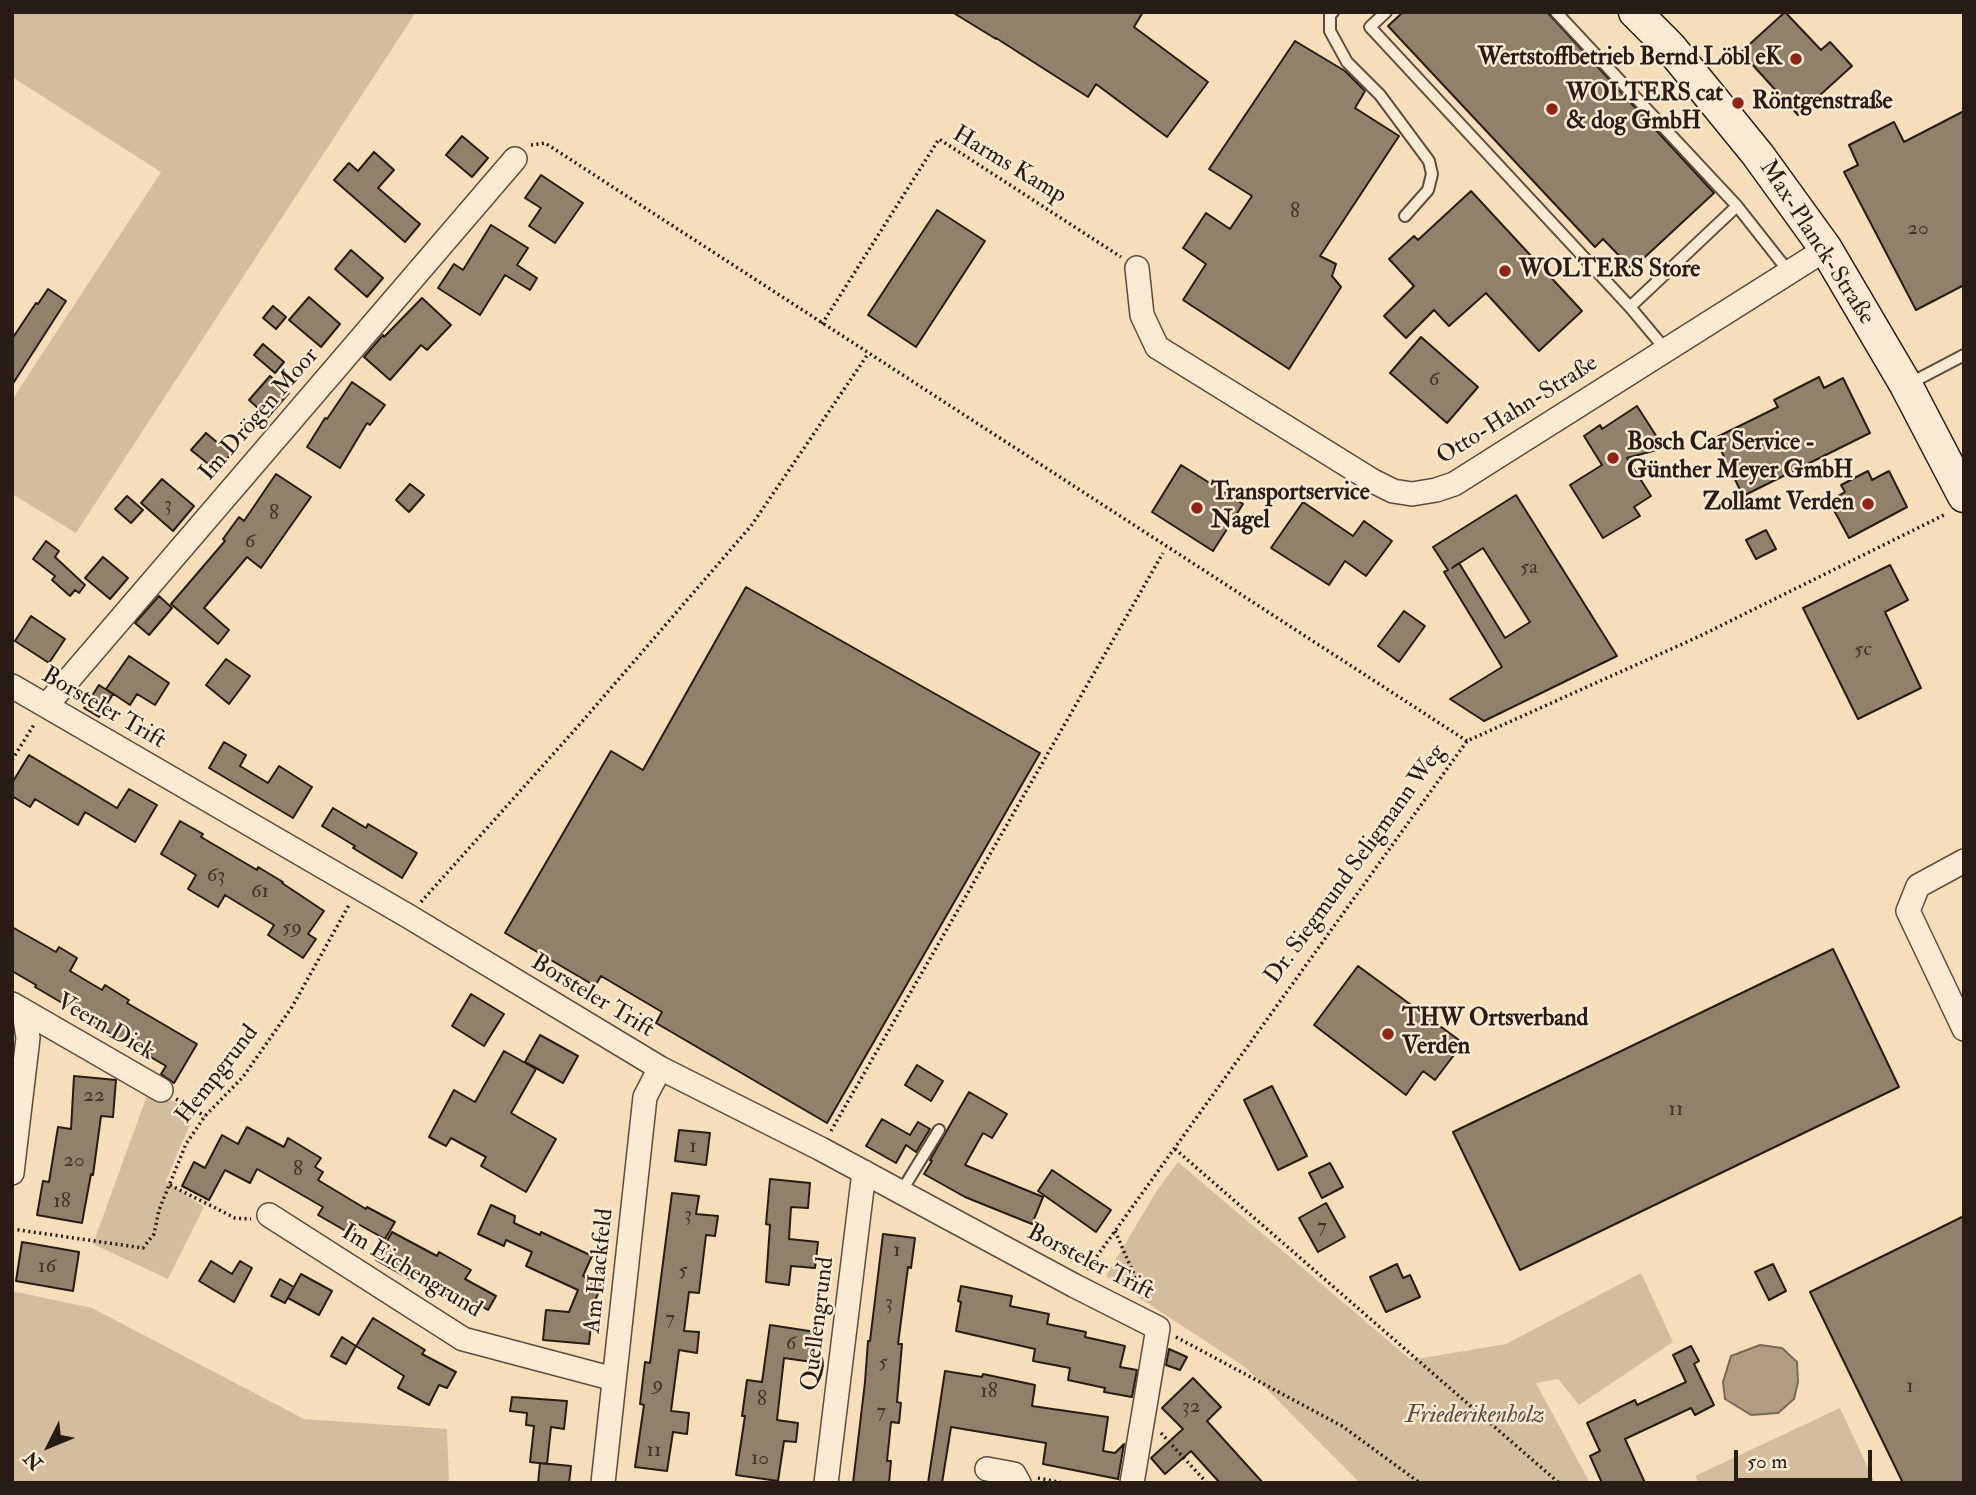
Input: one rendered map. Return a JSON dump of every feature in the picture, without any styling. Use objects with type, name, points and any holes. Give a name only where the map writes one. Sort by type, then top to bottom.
[{"type":"street","name":"Max-Planck-Straße","points":[[1635,12],[1670,47],[1758,155],[1826,249],[1906,385],[1957,504]]},
{"type":"street","name":"Im Drögen Moor","points":[[46,706],[515,159]]},
{"type":"street","name":"Otto-Hahn-Straße","points":[[1137,268],[1142,315],[1157,347],[1393,491],[1412,494],[1454,484],[1826,249]]},
{"type":"street","name":"Borsteler Trift","points":[[12,686],[408,916],[660,1068],[821,1149],[1158,1328]]},
{"type":"street","points":[[1964,861],[1917,886],[1908,911],[1964,1029]]},
{"type":"street","name":"Veern Diek","points":[[18,1008],[161,1090]]},
{"type":"street","name":"Veern Diek","points":[[12,1172],[27,1038],[18,1008]]},
{"type":"street","name":"Am Hackfeld","points":[[603,1483],[645,1097],[660,1068]]},
{"type":"street","name":"Quellengrund","points":[[826,1483],[864,1172]]},
{"type":"street","name":"Im Eichengrund","points":[[270,1215],[463,1339],[614,1379]]},
{"type":"street","points":[[1132,1483],[1158,1328]]},
{"type":"street","points":[[987,1469],[1014,1475],[1019,1483]]},
{"type":"lane","points":[[1333,12],[1330,15],[1330,31],[1347,62],[1380,94],[1430,161],[1432,174],[1428,190],[1405,216]]},
{"type":"lane","points":[[1386,12],[1370,27],[1630,307],[1666,350]]},
{"type":"lane","points":[[1556,12],[1737,206],[1789,272]]},
{"type":"lane","points":[[1630,307],[1737,206]]},
{"type":"lane","points":[[1906,385],[1964,355]]},
{"type":"lane","points":[[901,1192],[939,1130]]},
{"type":"path","name":"Harms Kamp","points":[[822,324],[939,139],[1137,268]]},
{"type":"path","points":[[515,159],[532,144],[545,143],[1467,741]]},
{"type":"path","points":[[408,916],[580,724],[751,526],[868,354]]},
{"type":"path","name":"Dr. Siegmund Seligmann Weg","points":[[1075,1286],[1467,741],[1700,636],[1957,504]]},
{"type":"path","points":[[821,1149],[1163,553]]},
{"type":"path","points":[[12,760],[46,706]]},
{"type":"path","name":"Hempgrund","points":[[12,1229],[143,1248],[153,1234],[159,1210],[186,1144],[205,1116],[243,1077],[292,1007],[359,888]]},
{"type":"path","points":[[161,1090],[205,1116]]},
{"type":"path","points":[[1174,1148],[1559,1483]]},
{"type":"path","points":[[170,1185],[235,1218],[247,1220],[270,1215]]},
{"type":"path","points":[[1115,1231],[1158,1328],[1342,1426],[1420,1483]]},
{"type":"path","points":[[1144,1415],[1207,1483]]},
{"type":"green space","points":[[12,12],[416,12],[76,533],[12,494],[12,400],[161,172],[12,77]]},
{"type":"green space","points":[[149,1090],[195,1112],[166,1181],[204,1207],[168,1279],[93,1244]]},
{"type":"green space","name":"Friederikenholz","points":[[1178,1162],[1411,1360],[1506,1344],[1641,1273],[1673,1342],[1579,1405],[1558,1379],[1536,1383],[1590,1483],[1360,1483],[1245,1367],[1106,1276],[1156,1192]]},
{"type":"green space","points":[[12,1291],[92,1308],[304,1419],[447,1429],[449,1483],[12,1483]]},
{"type":"green space","points":[[1840,1408],[1875,1483],[1699,1483],[1695,1476]]},
{"type":"shaded area","points":[[1760,1345],[1782,1348],[1797,1362],[1798,1382],[1794,1399],[1778,1413],[1751,1415],[1725,1399],[1723,1382],[1731,1356]]},
{"type":"building","points":[[952,12],[1143,12],[1134,27],[1208,82],[1167,137],[1096,84],[1088,97]]},
{"type":"building","name":"WOLTERS cat & dog GmbH","points":[[1403,12],[1547,12],[1714,193],[1632,269],[1603,239],[1595,247],[1388,26]]},
{"type":"building","name":"Wertstoffbetrieb Bernd Löbl eK","points":[[1785,12],[1821,50],[1830,42],[1852,66],[1798,115],[1741,52]]},
{"type":"building","points":[[1295,41],[1345,71],[1365,91],[1355,108],[1399,136],[1320,256],[1336,264],[1332,276],[1341,287],[1289,369],[1183,300],[1206,264],[1183,248],[1206,213],[1230,229],[1252,196],[1209,169]]},
{"type":"building","points":[[1964,111],[1964,285],[1916,310],[1844,172],[1858,165],[1849,145],[1894,122],[1904,142]]},
{"type":"building","points":[[462,136],[488,158],[472,177],[446,155]]},
{"type":"building","points":[[374,152],[394,170],[378,188],[420,224],[405,242],[334,180],[349,163],[358,171]]},
{"type":"building","points":[[541,175],[583,203],[555,243],[529,226],[541,208],[525,198]]},
{"type":"building","name":"WOLTERS Store","points":[[1471,191],[1582,311],[1539,351],[1486,293],[1449,326],[1434,310],[1406,338],[1384,316],[1414,286],[1389,259],[1414,236],[1418,240]]},
{"type":"building","points":[[937,210],[985,241],[916,347],[868,315]]},
{"type":"building","points":[[491,225],[528,248],[517,265],[537,278],[530,290],[505,275],[480,315],[438,288],[454,264],[463,270]]},
{"type":"building","points":[[351,250],[383,278],[367,297],[335,269]]},
{"type":"building","points":[[48,289],[66,301],[12,385],[12,339]]},
{"type":"building","points":[[309,297],[340,324],[321,347],[289,320]]},
{"type":"building","points":[[422,298],[451,325],[427,350],[421,345],[390,380],[364,357]]},
{"type":"building","points":[[273,306],[286,317],[276,329],[263,318]]},
{"type":"building","points":[[1421,337],[1478,387],[1447,423],[1390,373]]},
{"type":"building","points":[[263,344],[284,362],[275,373],[254,355]]},
{"type":"building","points":[[270,376],[289,393],[268,417],[249,400]]},
{"type":"building","points":[[1819,377],[1824,388],[1843,378],[1870,433],[1743,496],[1715,438],[1778,407],[1774,400]]},
{"type":"building","points":[[352,382],[385,405],[370,425],[367,423],[340,468],[307,447]]},
{"type":"building","points":[[1637,406],[1664,448],[1627,458],[1651,496],[1634,507],[1640,516],[1603,538],[1570,485],[1602,465],[1584,436],[1600,425],[1602,429]]},
{"type":"building","points":[[206,433],[231,454],[217,471],[191,450]]},
{"type":"building","name":"Transportservice Nagel","points":[[1181,465],[1243,504],[1213,551],[1152,512]]},
{"type":"building","name":"Zollamt Verden","points":[[1868,471],[1872,480],[1889,471],[1907,507],[1849,538],[1829,501],[1845,492],[1841,485]]},
{"type":"building","points":[[276,474],[311,497],[261,568],[247,557],[204,608],[229,630],[218,644],[171,604],[225,541],[223,539],[239,517],[244,521]]},
{"type":"building","points":[[162,479],[194,506],[173,531],[141,503]]},
{"type":"building","points":[[410,484],[424,495],[409,512],[396,500]]},
{"type":"building","points":[[1516,495],[1617,656],[1484,721],[1450,699],[1502,667],[1444,572],[1448,570],[1433,547]],"holes":[[[1483,548],[1530,622],[1505,638],[1459,563]]]},
{"type":"building","points":[[127,496],[143,510],[131,523],[115,509]]},
{"type":"building","points":[[1303,502],[1353,536],[1364,521],[1392,541],[1366,576],[1345,561],[1329,585],[1271,548]]},
{"type":"building","points":[[1766,530],[1776,549],[1756,559],[1746,540]]},
{"type":"building","points":[[46,541],[59,551],[55,557],[85,585],[79,593],[75,590],[70,596],[52,580],[55,576],[33,559]]},
{"type":"building","points":[[103,557],[128,578],[110,599],[85,578]]},
{"type":"building","points":[[1890,565],[1908,600],[1885,612],[1921,688],[1858,719],[1803,608]]},
{"type":"building","points":[[746,587],[1040,753],[827,1123],[656,1023],[662,1012],[601,976],[595,986],[505,933],[611,751],[643,770]]},
{"type":"building","points":[[159,596],[172,608],[149,635],[135,623]]},
{"type":"building","points":[[1404,611],[1425,626],[1399,662],[1378,646]]},
{"type":"building","points":[[31,616],[65,639],[49,663],[15,641]]},
{"type":"building","points":[[129,656],[169,683],[155,705],[137,694],[130,705],[106,689]]},
{"type":"building","points":[[226,659],[250,676],[229,704],[206,685]]},
{"type":"building","points":[[99,685],[113,694],[99,717],[84,708]]},
{"type":"building","points":[[224,742],[246,755],[240,766],[268,783],[279,766],[312,787],[293,818],[209,768]]},
{"type":"building","points":[[29,755],[117,808],[129,789],[157,805],[135,842],[85,812],[78,825],[35,799],[30,807],[12,796],[12,783]]},
{"type":"building","points":[[333,808],[366,828],[368,824],[417,853],[402,878],[322,826]]},
{"type":"building","points":[[180,821],[203,834],[201,837],[283,882],[324,911],[308,934],[316,939],[303,958],[268,935],[274,925],[225,895],[218,907],[188,889],[196,875],[161,854]]},
{"type":"building","points":[[12,927],[56,952],[59,947],[77,958],[70,971],[102,990],[105,985],[129,1000],[127,1003],[197,1044],[174,1083],[161,1074],[166,1066],[85,1019],[86,1017],[12,971]]},
{"type":"building","points":[[1833,949],[1899,1087],[1520,1270],[1453,1132]]},
{"type":"building","name":"THW Ortsverband Verden","points":[[1358,966],[1463,1043],[1435,1080],[1423,1071],[1406,1095],[1314,1025]]},
{"type":"building","points":[[471,994],[504,1014],[484,1046],[452,1026]]},
{"type":"building","points":[[540,1035],[578,1056],[563,1083],[525,1062]]},
{"type":"building","points":[[504,1051],[536,1069],[511,1113],[556,1139],[526,1192],[481,1166],[486,1157],[451,1138],[446,1146],[429,1137],[454,1090],[475,1102]]},
{"type":"building","points":[[917,1065],[943,1081],[931,1101],[905,1085]]},
{"type":"building","points":[[74,1076],[116,1080],[113,1117],[101,1116],[93,1175],[91,1174],[82,1223],[37,1215],[43,1181],[49,1182],[58,1127],[71,1129]]},
{"type":"building","points":[[1272,1086],[1307,1156],[1278,1170],[1244,1100]]},
{"type":"building","points":[[969,1092],[1007,1114],[992,1138],[983,1133],[965,1165],[1043,1197],[1032,1224],[965,1197],[924,1174]]},
{"type":"building","points":[[882,1119],[910,1135],[918,1122],[930,1129],[916,1152],[906,1145],[896,1163],[866,1146]]},
{"type":"building","points":[[247,1127],[284,1147],[288,1138],[321,1158],[315,1167],[323,1172],[318,1180],[366,1209],[367,1207],[395,1222],[385,1239],[358,1224],[351,1234],[318,1215],[323,1207],[257,1169],[250,1183],[225,1170],[209,1200],[182,1186],[194,1162],[205,1168],[222,1135],[238,1144]]},
{"type":"building","points":[[679,1130],[710,1133],[706,1165],[675,1161]]},
{"type":"building","points":[[1330,1163],[1343,1187],[1322,1198],[1309,1173]]},
{"type":"building","points":[[1052,1170],[1111,1210],[1096,1232],[1038,1191]]},
{"type":"building","points":[[770,1179],[810,1183],[808,1208],[791,1207],[789,1239],[818,1242],[815,1268],[791,1266],[789,1285],[766,1282],[770,1225],[766,1224]]},
{"type":"building","points":[[672,1193],[699,1196],[696,1214],[718,1216],[715,1236],[706,1235],[699,1293],[689,1292],[684,1331],[699,1332],[697,1353],[679,1350],[671,1411],[689,1413],[687,1434],[673,1432],[667,1471],[635,1467],[644,1405],[640,1404],[645,1362],[650,1363]]},
{"type":"building","points":[[1326,1203],[1345,1237],[1318,1252],[1299,1218]]},
{"type":"building","points":[[491,1205],[515,1216],[514,1223],[540,1235],[541,1232],[592,1256],[583,1276],[602,1283],[593,1306],[589,1344],[543,1340],[546,1310],[569,1312],[578,1290],[526,1266],[532,1252],[506,1240],[504,1246],[478,1234]]},
{"type":"building","points":[[1964,1216],[1964,1483],[1903,1483],[1810,1292]]},
{"type":"building","points":[[392,1232],[437,1256],[439,1252],[471,1270],[465,1279],[496,1296],[488,1310],[476,1303],[472,1310],[376,1260]]},
{"type":"building","points":[[883,1234],[915,1238],[911,1268],[908,1267],[898,1344],[902,1344],[897,1402],[901,1403],[899,1423],[891,1422],[887,1461],[891,1461],[889,1483],[853,1483],[868,1341]]},
{"type":"building","points":[[22,1242],[79,1252],[73,1291],[16,1281]]},
{"type":"building","points":[[211,1261],[232,1274],[240,1261],[252,1268],[234,1302],[199,1281]]},
{"type":"building","points":[[1397,1264],[1403,1278],[1410,1275],[1420,1297],[1386,1312],[1370,1277]]},
{"type":"building","points":[[1773,1264],[1786,1291],[1769,1300],[1755,1272]]},
{"type":"building","points":[[301,1274],[332,1291],[319,1315],[288,1298]]},
{"type":"building","points":[[280,1279],[294,1287],[285,1303],[271,1296]]},
{"type":"building","points":[[961,1286],[1012,1296],[1010,1306],[1049,1314],[1047,1324],[1086,1332],[1085,1337],[1125,1346],[1120,1367],[1137,1370],[1132,1397],[1104,1392],[1105,1388],[1068,1380],[1070,1368],[1033,1361],[1035,1349],[956,1331]]},
{"type":"building","points":[[373,1318],[425,1350],[422,1354],[456,1372],[447,1388],[439,1385],[429,1405],[398,1388],[404,1376],[356,1346]]},
{"type":"building","points":[[770,1325],[816,1332],[812,1362],[784,1358],[777,1420],[798,1423],[796,1442],[784,1441],[778,1481],[736,1475],[745,1416],[742,1416],[747,1380],[762,1382]]},
{"type":"building","points":[[342,1337],[356,1346],[346,1364],[331,1356]]},
{"type":"building","points":[[1691,1346],[1699,1361],[1694,1364],[1714,1405],[1695,1415],[1691,1408],[1625,1439],[1645,1483],[1602,1483],[1590,1456],[1600,1451],[1587,1423],[1635,1400],[1637,1405],[1686,1382],[1673,1355]]},
{"type":"building","points":[[1169,1349],[1187,1357],[1180,1370],[1166,1365]]},
{"type":"building","points":[[945,1371],[982,1377],[983,1374],[1035,1385],[1032,1406],[1108,1417],[1103,1451],[1115,1453],[1124,1444],[1118,1479],[1043,1464],[1046,1443],[951,1427],[942,1483],[928,1483]]},
{"type":"building","points":[[1193,1378],[1221,1407],[1207,1421],[1263,1483],[1220,1483],[1191,1451],[1165,1474],[1151,1458],[1183,1429],[1162,1408]]},
{"type":"building","points":[[512,1397],[567,1401],[564,1429],[551,1427],[547,1464],[530,1462],[534,1426],[526,1425],[527,1413],[510,1411]]},
{"type":"building","points":[[540,1463],[571,1466],[569,1483],[538,1483]]},
{"type":"place","name":"Wertstoffbetrieb Bernd Löbl eK","points":[[1796,59]]},
{"type":"place","name":"Röntgenstraße","points":[[1738,103]]},
{"type":"place","name":"WOLTERS cat & dog GmbH","points":[[1552,109]]},
{"type":"place","name":"WOLTERS Store","points":[[1505,271]]},
{"type":"place","name":"Bosch Car Service - Günther Meyer GmbH","points":[[1613,458]]},
{"type":"place","name":"Zollamt Verden","points":[[1868,504]]},
{"type":"place","name":"Transportservice Nagel","points":[[1197,508]]},
{"type":"place","name":"THW Ortsverband Verden","points":[[1388,1034]]}]
